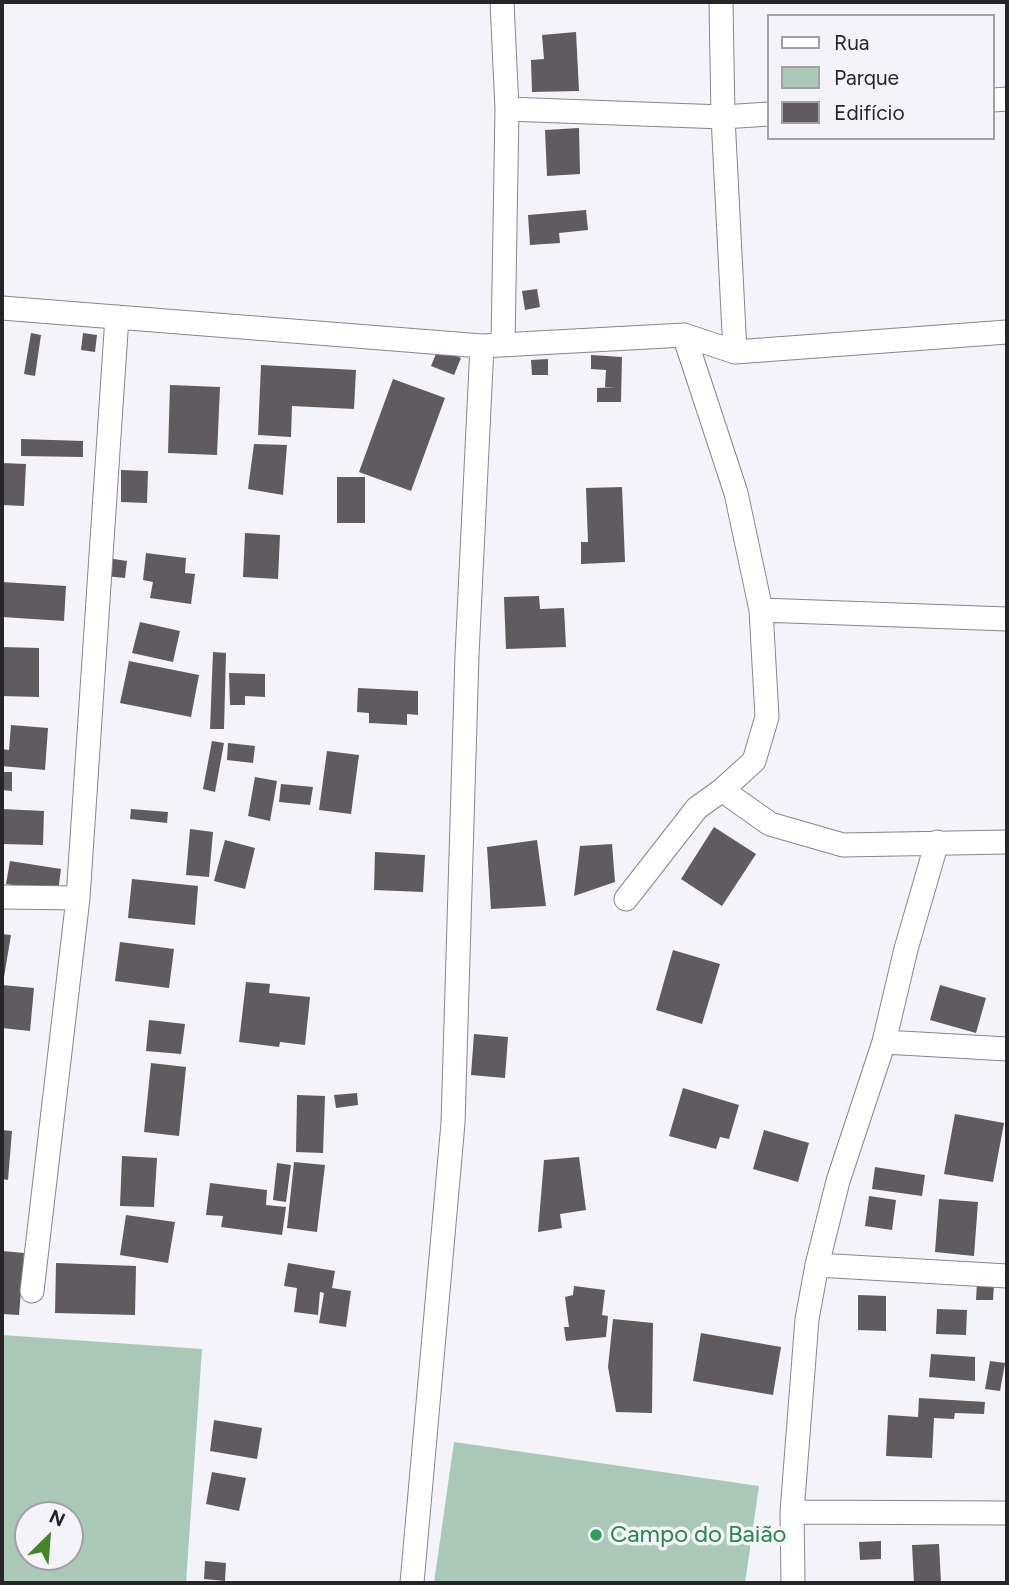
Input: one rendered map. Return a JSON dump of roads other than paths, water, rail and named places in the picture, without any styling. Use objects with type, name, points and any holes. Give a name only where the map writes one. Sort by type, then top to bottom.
[{"type":"street","points":[[412,1583],[453,1123],[467,655],[492,346],[506,108],[502,2]]},
{"type":"street","points":[[721,2],[723,117],[735,352]]},
{"type":"street","points":[[506,108],[723,117],[768,114]]},
{"type":"street","points":[[2,307],[492,346],[684,335],[735,352],[1007,332]]},
{"type":"street","points":[[32,1292],[78,898],[117,317]]},
{"type":"street","points":[[626,899],[697,808],[754,761],[767,717],[761,610],[736,493],[684,335]]},
{"type":"street","points":[[761,610],[1007,619]]},
{"type":"street","points":[[722,790],[770,824],[843,845],[1007,842]]},
{"type":"street","points":[[793,1583],[792,1512],[807,1319],[817,1265],[838,1181],[884,1042],[906,949],[937,842]]},
{"type":"street","points":[[2,897],[78,898]]},
{"type":"street","points":[[884,1042],[1007,1049]]},
{"type":"street","points":[[817,1265],[1007,1276]]},
{"type":"street","points":[[792,1512],[1007,1513]]},
{"type":"place","name":"Campo do Baião","points":[[596,1535]]}]
